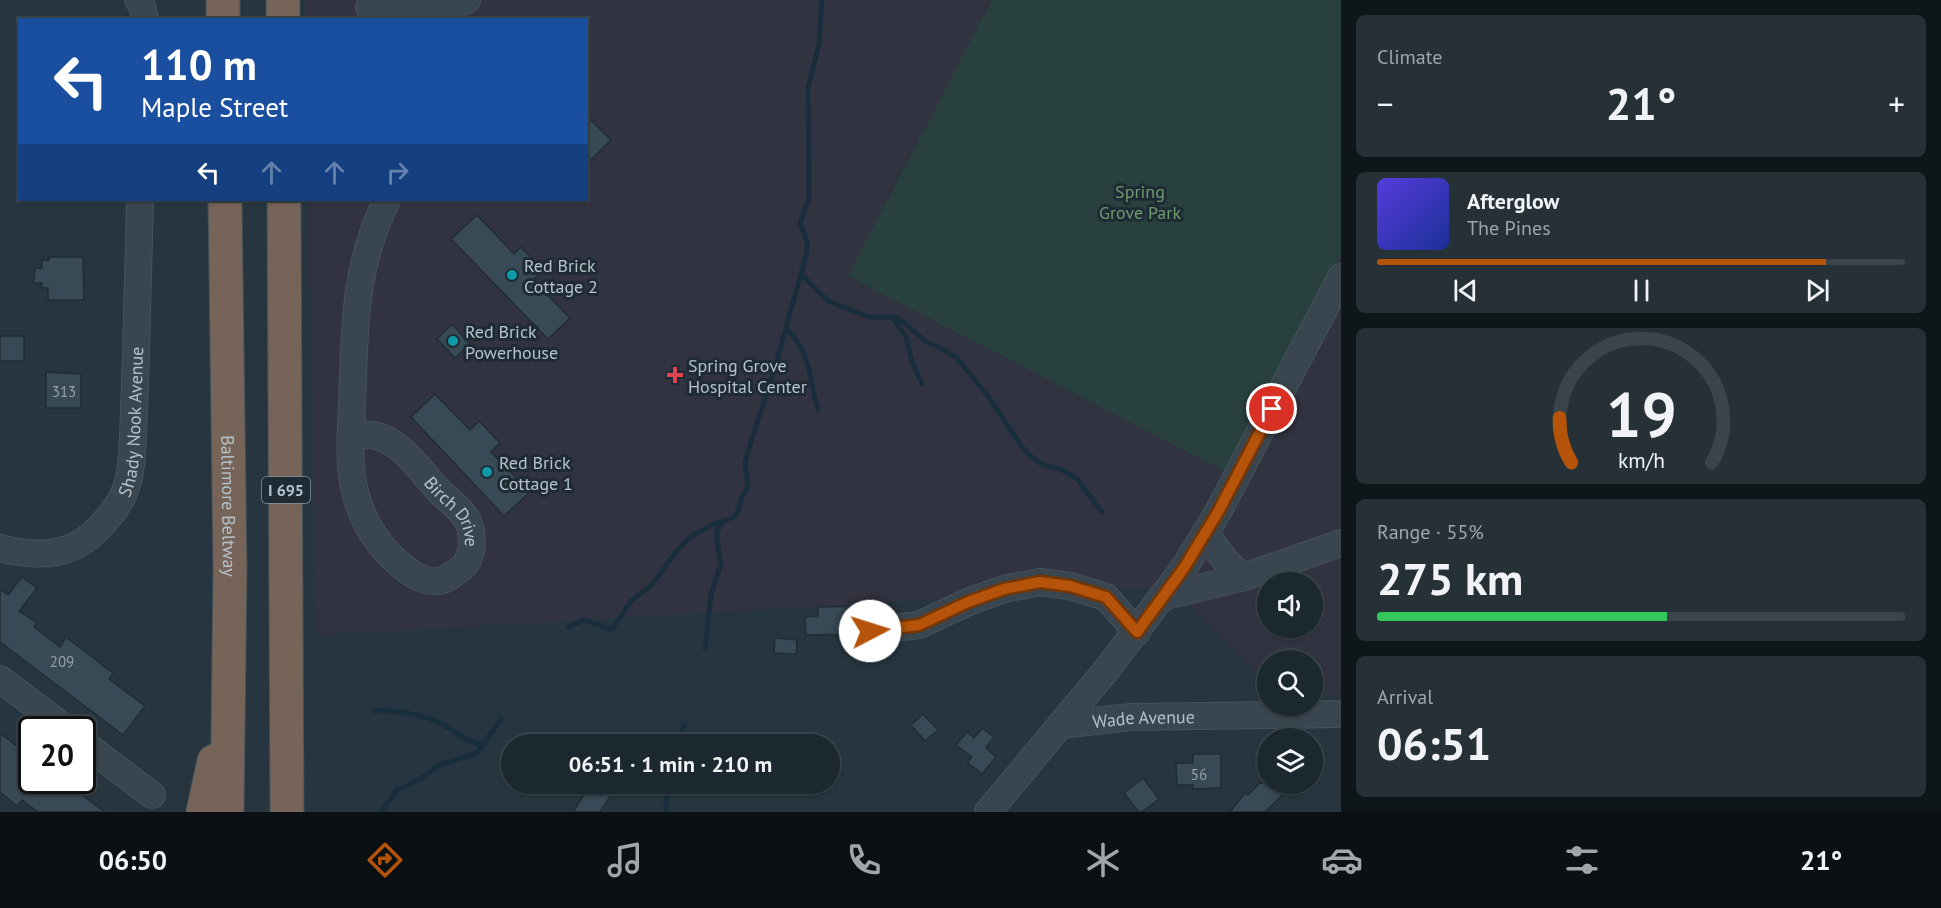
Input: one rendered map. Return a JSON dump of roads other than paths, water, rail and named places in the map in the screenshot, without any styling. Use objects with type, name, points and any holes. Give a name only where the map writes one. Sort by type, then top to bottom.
[{"type":"highway","points":[[223,0],[223,18]]},
{"type":"highway","points":[[283,0],[283,18]]},
{"type":"highway","name":"Baltimore Beltway","points":[[225,201],[230,569],[227,812]]},
{"type":"highway","name":"I 695","points":[[284,201],[289,802]]},
{"type":"highway","points":[[202,812],[229,695]]},
{"type":"street","points":[[138,0],[142,5],[145,18]]},
{"type":"street","points":[[369,7],[427,15],[467,0]]},
{"type":"street","name":"Shady Nook Avenue","points":[[0,548],[45,555],[69,550],[99,530],[115,510],[127,485],[132,456],[135,408],[140,201]]},
{"type":"street","name":"Birch Drive","points":[[351,434],[374,435],[392,442],[465,516],[472,534],[471,549],[466,563],[444,581],[429,581],[412,574],[380,545],[368,526],[357,501],[351,475],[351,434],[355,312],[368,246],[387,201]]},
{"type":"street","points":[[988,812],[1137,632],[1184,568],[1252,447],[1341,277]]},
{"type":"street","points":[[1206,531],[1219,554],[1244,577]]},
{"type":"street","points":[[1162,597],[1244,577],[1341,543]]},
{"type":"street","points":[[870,631],[919,625],[968,602],[1004,589],[1040,582],[1070,586],[1106,597],[1137,632]]},
{"type":"street","points":[[0,679],[49,716]]},
{"type":"street","name":"Wade Avenue","points":[[1060,724],[1131,717],[1341,714]]},
{"type":"street","points":[[96,753],[152,795]]},
{"type":"waterway","points":[[568,627],[584,620],[610,629],[614,627],[631,601],[652,585],[690,537],[712,525],[732,518],[737,513],[748,486],[745,463],[774,371],[807,252],[807,241],[800,223],[809,198],[808,88],[819,44],[822,0]]},
{"type":"waterway","points":[[801,274],[828,301],[869,317],[895,317],[926,342],[956,357],[988,396],[1029,455],[1043,465],[1060,469],[1076,478],[1102,512]]},
{"type":"waterway","points":[[893,318],[906,337],[912,362],[922,384]]},
{"type":"waterway","points":[[787,329],[806,358],[818,410]]},
{"type":"waterway","points":[[705,649],[711,595],[721,563],[717,532],[722,521]]},
{"type":"waterway","points":[[373,711],[404,712],[434,720],[464,738],[485,744]]},
{"type":"waterway","points":[[381,812],[397,790],[417,781],[440,765],[477,753],[501,719]]},
{"type":"waterway","points":[[680,734],[685,725]]},
{"type":"waterway","points":[[666,812],[667,794]]},
{"type":"place","name":"Red Brick Cottage 2","points":[[512,275]]},
{"type":"place","name":"Red Brick Powerhouse","points":[[453,341]]},
{"type":"place","name":"Spring Grove Hospital Center","points":[[675,375]]},
{"type":"place","name":"Red Brick Cottage 1","points":[[487,472]]},
{"type":"park label","name":"Spring Grove Park","points":[[1140,201]]}]
